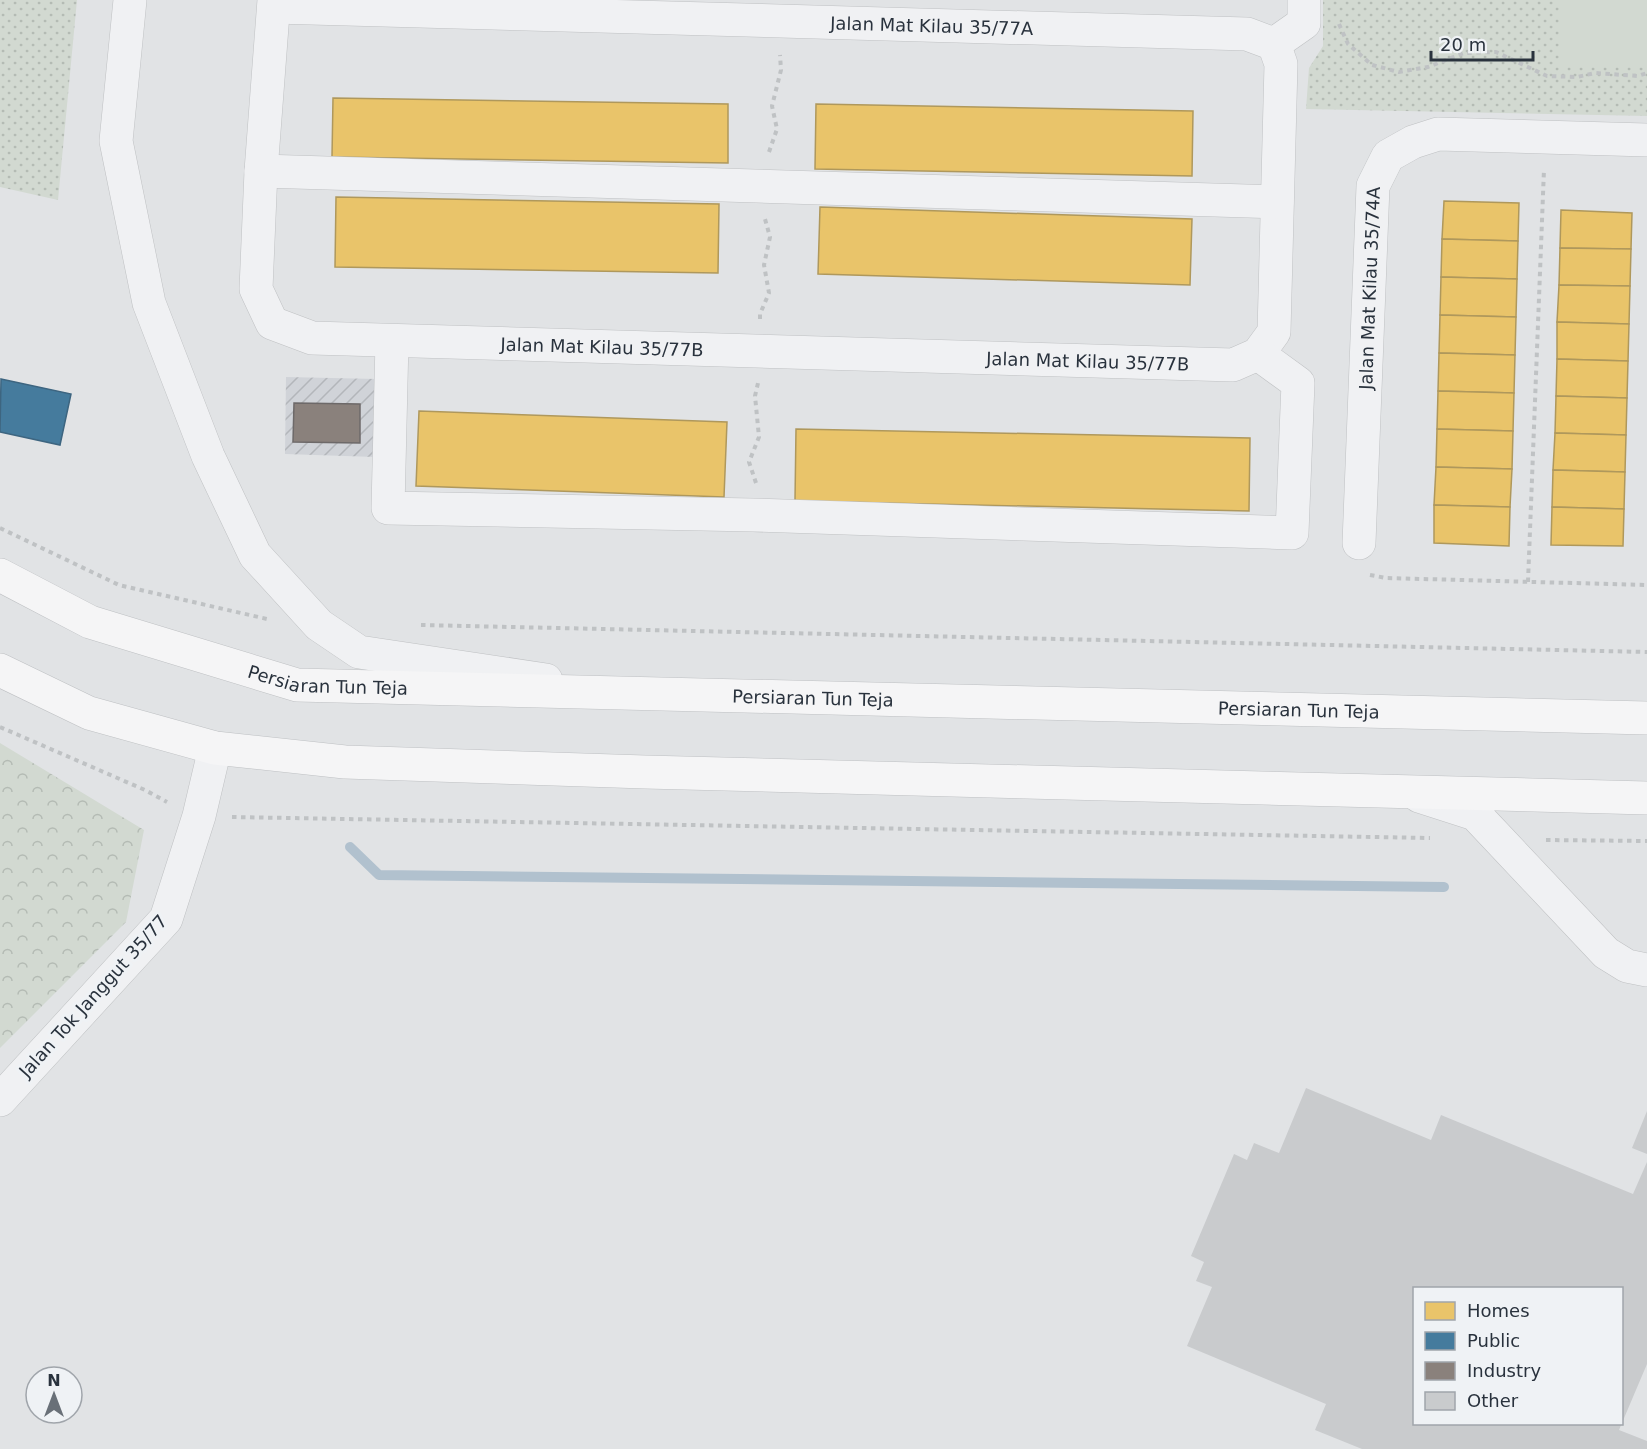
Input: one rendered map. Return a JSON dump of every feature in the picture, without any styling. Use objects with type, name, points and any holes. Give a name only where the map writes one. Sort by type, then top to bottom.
[{"type":"main road","name":"Persiaran Tun Teja","points":[[0,575],[90,622],[297,685],[1647,718]]},
{"type":"main road","points":[[0,670],[89,713],[215,747],[368,762],[1647,798]]},
{"type":"street","points":[[130,0],[116,141],[149,303],[208,456],[255,555],[319,625],[359,652],[626,692]]},
{"type":"street","points":[[392,341],[388,508],[753,515],[1292,533],[1298,383],[1258,354],[1274,332],[1281,64],[1274,44],[1304,23],[1304,0]]},
{"type":"street","name":"Jalan Mat Kilau 35/77A","points":[[274,4],[779,22],[1247,34],[1274,44]]},
{"type":"street","name":"Jalan Mat Kilau 35/77B","points":[[274,4],[261,171],[256,289],[272,322],[312,338],[1233,365],[1258,354]]},
{"type":"street","name":"Jalan Mat Kilau 35/74A","points":[[1359,543],[1373,186],[1388,156],[1413,142],[1438,134],[1647,140]]},
{"type":"street","points":[[261,171],[1277,202]]},
{"type":"street","name":"Jalan Tok Janggut 35/77","points":[[0,1100],[166,919],[199,816],[215,747]]},
{"type":"street","points":[[1408,792],[1475,814],[1606,953],[1627,966],[1647,970]]},
{"type":"path","points":[[753,515],[757,484],[749,462],[759,437],[755,396],[760,373],[760,314],[769,293],[764,264],[770,237],[764,212],[771,168],[769,150],[777,129],[772,106],[781,70],[779,22]]},
{"type":"path","points":[[1338,22],[1348,44],[1372,65],[1399,72],[1428,67],[1464,53],[1496,52],[1547,76],[1577,77],[1595,74],[1638,76],[1647,73]]},
{"type":"path","points":[[1528,582],[1545,137]]},
{"type":"path","points":[[0,528],[119,585],[270,620]]},
{"type":"path","points":[[1359,543],[1359,560],[1367,574],[1386,578],[1647,585]]},
{"type":"path","points":[[410,624],[1647,652]]},
{"type":"path","points":[[0,727],[170,803]]},
{"type":"path","points":[[233,817],[1438,838]]},
{"type":"path","points":[[1498,839],[1647,841]]},
{"type":"shaded area","points":[[286,377],[377,379],[375,457],[285,454]]},
{"type":"green space","points":[[0,0],[77,0],[58,200],[0,187]]},
{"type":"green space","points":[[1323,0],[1647,0],[1647,116],[1306,109],[1309,68],[1323,46]]},
{"type":"green space","points":[[1560,0],[1647,0],[1647,67],[1560,67]]},
{"type":"green space","points":[[0,743],[144,830],[126,922],[0,1048]]},
{"type":"building: Homes","points":[[333,98],[728,104],[728,163],[332,157]]},
{"type":"building: Homes","points":[[816,104],[1193,111],[1192,176],[815,169]]},
{"type":"building: Homes","points":[[336,197],[719,204],[718,273],[335,267]]},
{"type":"building: Homes","points":[[1444,201],[1519,203],[1518,241],[1442,239]]},
{"type":"building: Homes","points":[[820,207],[1192,219],[1190,285],[818,274]]},
{"type":"building: Homes","points":[[1561,210],[1632,213],[1631,249],[1560,248]]},
{"type":"building: Homes","points":[[1442,239],[1518,241],[1517,279],[1441,277]]},
{"type":"building: Homes","points":[[1560,248],[1631,249],[1630,286],[1559,285]]},
{"type":"building: Homes","points":[[1441,277],[1517,279],[1516,317],[1440,315]]},
{"type":"building: Homes","points":[[1559,285],[1630,286],[1629,324],[1557,322]]},
{"type":"building: Homes","points":[[1440,315],[1516,317],[1515,355],[1439,353]]},
{"type":"building: Homes","points":[[1557,322],[1629,324],[1628,361],[1557,359]]},
{"type":"building: Homes","points":[[1439,353],[1515,355],[1514,393],[1438,391]]},
{"type":"building: Homes","points":[[1557,359],[1628,361],[1627,398],[1556,396]]},
{"type":"building: Homes","points":[[1438,391],[1514,393],[1513,431],[1437,429]]},
{"type":"building: Homes","points":[[1556,396],[1627,398],[1626,435],[1555,433]]},
{"type":"building: Homes","points":[[419,411],[727,422],[724,497],[416,486]]},
{"type":"building: Homes","points":[[796,429],[1250,438],[1249,511],[795,501]]},
{"type":"building: Homes","points":[[1437,429],[1513,431],[1512,469],[1436,467]]},
{"type":"building: Homes","points":[[1555,433],[1626,435],[1625,472],[1553,470]]},
{"type":"building: Homes","points":[[1436,467],[1512,469],[1510,507],[1434,505]]},
{"type":"building: Homes","points":[[1553,470],[1625,472],[1624,509],[1552,507]]},
{"type":"building: Homes","points":[[1434,505],[1510,507],[1509,546],[1434,543]]},
{"type":"building: Homes","points":[[1552,507],[1624,509],[1623,546],[1551,545]]},
{"type":"building: Public","points":[[1,379],[71,394],[60,445],[0,432]]},
{"type":"building: Industry","points":[[294,403],[360,404],[360,443],[293,442]]},
{"type":"building: Other","points":[[1306,1088],[1431,1140],[1441,1115],[1633,1194],[1647,1162],[1647,1364],[1623,1421],[1623,1287],[1413,1287],[1413,1425],[1622,1425],[1619,1430],[1647,1441],[1647,1449],[1362,1449],[1315,1430],[1326,1404],[1187,1346],[1212,1287],[1196,1281],[1204,1262],[1191,1256],[1234,1154],[1247,1160],[1254,1143],[1279,1153]]},
{"type":"building: Other","points":[[1647,1111],[1647,1154],[1632,1148]]},
{"type":"waterway","points":[[350,847],[379,875],[1444,887]]}]
